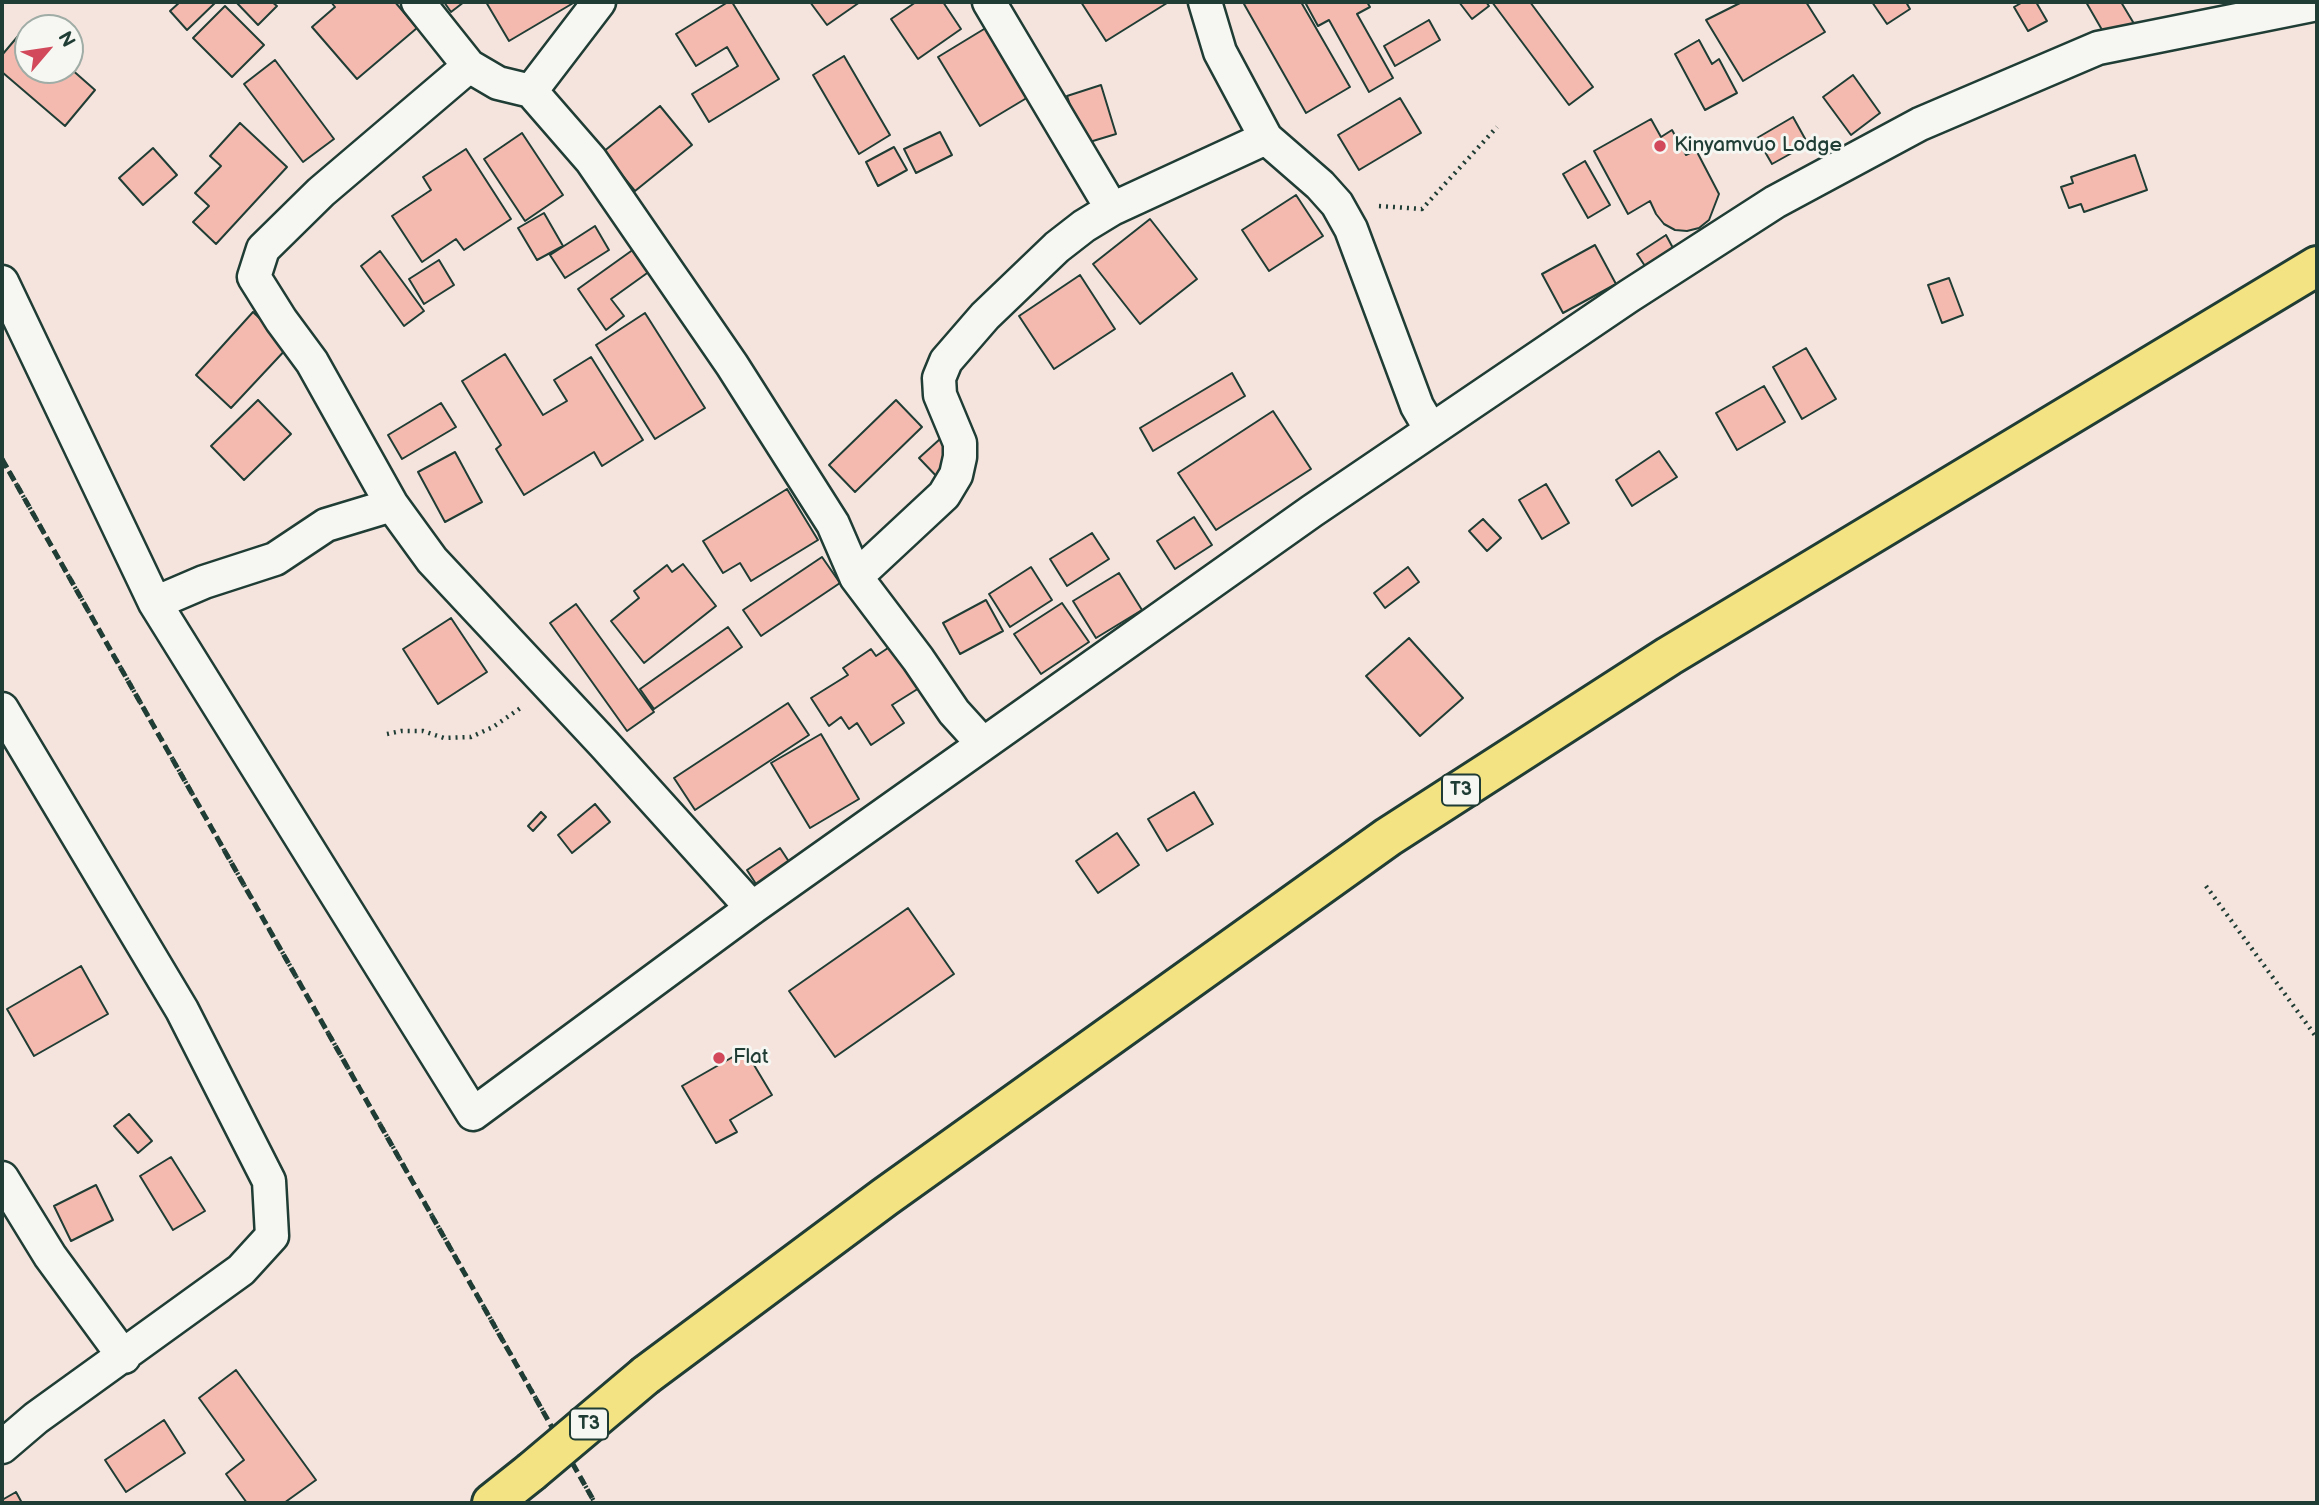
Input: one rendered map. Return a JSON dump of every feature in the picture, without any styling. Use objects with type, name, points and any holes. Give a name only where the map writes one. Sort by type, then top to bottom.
[{"type":"highway","name":"T3","points":[[492,1503],[646,1375],[896,1189],[1388,837],[1669,656],[2317,266]]},
{"type":"street","points":[[418,2],[469,66],[498,83],[531,91],[591,160],[732,365],[833,524],[856,577],[954,712],[983,744]]},
{"type":"street","points":[[531,91],[599,2]]},
{"type":"street","points":[[989,2],[1112,209]]},
{"type":"street","points":[[1205,2],[1220,52],[1266,138],[1337,204],[1360,251],[1417,406],[1431,430]]},
{"type":"street","points":[[2,282],[155,603],[473,1114],[752,908],[1312,511],[1629,296],[1775,202],[1920,124],[2098,48],[2317,4]]},
{"type":"street","points":[[469,66],[321,192],[263,249],[254,278],[312,362],[392,505],[432,560],[752,908]]},
{"type":"street","points":[[856,577],[944,495],[956,475],[960,443],[940,395],[939,378],[946,361],[985,316],[1057,247],[1084,226],[1112,209],[1266,138]]},
{"type":"street","points":[[155,603],[204,582],[275,559],[326,525],[392,505]]},
{"type":"street","points":[[2,709],[182,1010],[269,1181],[272,1236],[241,1270],[36,1418],[2,1447]]},
{"type":"street","points":[[2,1178],[50,1256],[124,1357]]},
{"type":"path","points":[[1337,204],[1422,209],[1497,127]]},
{"type":"path","points":[[2,459],[547,1418]]},
{"type":"path","points":[[387,734],[423,731],[444,738],[471,737],[493,727],[552,688]]},
{"type":"path","points":[[2206,886],[2317,1038]]},
{"type":"path","points":[[581,1479],[595,1503]]},
{"type":"building","points":[[180,2],[216,2],[187,30],[170,11]]},
{"type":"building","points":[[236,2],[272,2],[277,6],[258,25]]},
{"type":"building","points":[[331,2],[395,2],[417,28],[357,79],[312,27],[335,7]]},
{"type":"building","points":[[444,2],[464,2],[451,12]]},
{"type":"building","points":[[486,2],[575,2],[509,41]]},
{"type":"building","points":[[732,2],[779,79],[709,122],[692,94],[738,66],[727,47],[696,66],[676,34]]},
{"type":"building","points":[[810,2],[860,2],[827,25]]},
{"type":"building","points":[[916,2],[943,2],[961,29],[918,59],[891,19]]},
{"type":"building","points":[[1081,2],[1166,2],[1167,3],[1106,41]]},
{"type":"building","points":[[1301,2],[1350,87],[1306,113],[1244,4]]},
{"type":"building","points":[[1367,2],[1370,7],[1357,14],[1393,78],[1369,92],[1329,20],[1318,26],[1306,4]]},
{"type":"building","points":[[1459,2],[1486,2],[1489,6],[1472,19]]},
{"type":"building","points":[[1492,2],[1530,2],[1593,87],[1569,105]]},
{"type":"building","points":[[1742,2],[1806,2],[1825,32],[1743,81],[1706,20]]},
{"type":"building","points":[[1872,2],[1906,2],[1910,9],[1887,24]]},
{"type":"building","points":[[2023,2],[2036,2],[2047,21],[2028,31],[2014,7]]},
{"type":"building","points":[[2086,2],[2121,2],[2136,27],[2109,42]]},
{"type":"building","points":[[225,6],[264,45],[232,77],[193,38]]},
{"type":"building","points":[[1429,20],[1440,40],[1395,66],[1384,46]]},
{"type":"building","points":[[989,26],[1030,96],[980,126],[938,57]]},
{"type":"building","points":[[1699,40],[1712,64],[1719,59],[1737,93],[1705,110],[1675,54]]},
{"type":"building","points":[[14,41],[14,82],[2,72],[2,55]]},
{"type":"building","points":[[844,56],[890,135],[859,154],[813,75]]},
{"type":"building","points":[[275,60],[334,139],[303,162],[244,84]]},
{"type":"building","points":[[1853,75],[1880,113],[1851,135],[1823,97]]},
{"type":"building","points":[[84,80],[95,90],[65,126],[16,84],[84,84]]},
{"type":"building","points":[[1101,85],[1116,134],[1083,144],[1067,96]]},
{"type":"building","points":[[1400,98],[1421,133],[1359,170],[1338,135]]},
{"type":"building","points":[[660,106],[692,145],[635,191],[603,152]]},
{"type":"building","points":[[1793,117],[1808,144],[1772,164],[1757,138]]},
{"type":"building","points":[[1651,119],[1661,137],[1672,130],[1686,155],[1696,150],[1719,194],[1709,220],[1699,228],[1675,230],[1664,224],[1650,201],[1628,214],[1594,151]]},
{"type":"building","points":[[240,123],[287,167],[216,244],[193,222],[209,206],[195,193],[221,166],[210,156]]},
{"type":"building","points":[[940,132],[952,155],[916,173],[904,149]]},
{"type":"building","points":[[522,133],[563,195],[525,221],[484,159]]},
{"type":"building","points":[[894,147],[907,170],[878,186],[866,162]]},
{"type":"building","points":[[153,148],[177,175],[143,205],[119,178]]},
{"type":"building","points":[[466,149],[511,219],[464,250],[456,239],[422,262],[392,216],[431,190],[423,177]]},
{"type":"building","points":[[2135,155],[2147,190],[2084,212],[2081,204],[2069,208],[2061,187],[2073,183],[2071,177]]},
{"type":"building","points":[[1585,161],[1610,205],[1588,218],[1563,174]]},
{"type":"building","points":[[1296,195],[1323,236],[1269,271],[1242,230]]},
{"type":"building","points":[[544,213],[563,246],[537,260],[518,228]]},
{"type":"building","points":[[1150,219],[1197,279],[1140,324],[1093,264]]},
{"type":"building","points":[[595,226],[609,250],[565,278],[550,255]]},
{"type":"building","points":[[1666,235],[1673,248],[1645,266],[1637,254]]},
{"type":"building","points":[[1595,245],[1616,284],[1563,313],[1542,274]]},
{"type":"building","points":[[634,249],[650,271],[611,299],[624,316],[606,330],[578,289]]},
{"type":"building","points":[[380,251],[424,311],[404,326],[361,266]]},
{"type":"building","points":[[439,260],[454,285],[424,304],[409,279]]},
{"type":"building","points":[[1080,275],[1115,329],[1054,369],[1019,316]]},
{"type":"building","points":[[1949,278],[1963,315],[1942,323],[1928,285]]},
{"type":"building","points":[[253,312],[289,346],[231,408],[196,375]]},
{"type":"building","points":[[645,313],[705,408],[655,439],[596,345]]},
{"type":"building","points":[[1806,348],[1836,399],[1802,419],[1773,367]]},
{"type":"building","points":[[505,354],[543,415],[567,401],[554,380],[591,357],[643,440],[602,466],[594,452],[524,495],[496,449],[501,445],[462,381]]},
{"type":"building","points":[[1232,373],[1245,396],[1153,451],[1140,428]]},
{"type":"building","points":[[1764,386],[1785,422],[1737,450],[1716,413]]},
{"type":"building","points":[[258,400],[291,434],[244,480],[211,446]]},
{"type":"building","points":[[896,400],[922,427],[855,492],[829,465]]},
{"type":"building","points":[[441,403],[456,427],[402,459],[388,435]]},
{"type":"building","points":[[1273,411],[1311,469],[1216,530],[1178,473]]},
{"type":"building","points":[[940,439],[961,462],[941,481],[919,458]]},
{"type":"building","points":[[1659,451],[1677,477],[1632,506],[1616,480]]},
{"type":"building","points":[[455,452],[482,502],[445,522],[418,472]]},
{"type":"building","points":[[1546,484],[1569,523],[1542,539],[1519,500]]},
{"type":"building","points":[[787,489],[818,540],[751,581],[740,563],[723,573],[703,541]]},
{"type":"building","points":[[1194,517],[1212,545],[1175,569],[1157,541]]},
{"type":"building","points":[[1483,519],[1501,538],[1487,551],[1469,531]]},
{"type":"building","points":[[1092,533],[1109,559],[1067,586],[1050,559]]},
{"type":"building","points":[[822,557],[840,583],[761,636],[743,610]]},
{"type":"building","points":[[683,564],[716,606],[644,663],[611,621],[639,598],[634,591],[667,565],[672,572]]},
{"type":"building","points":[[1031,567],[1052,600],[1010,627],[989,594]]},
{"type":"building","points":[[1408,567],[1419,582],[1385,608],[1374,593]]},
{"type":"building","points":[[1119,573],[1142,610],[1096,638],[1073,601]]},
{"type":"building","points":[[986,600],[1003,631],[960,654],[943,623]]},
{"type":"building","points":[[1062,603],[1089,642],[1041,674],[1014,634]]},
{"type":"building","points":[[576,604],[654,712],[627,731],[550,623]]},
{"type":"building","points":[[451,618],[487,672],[438,704],[403,649]]},
{"type":"building","points":[[728,627],[742,647],[654,709],[640,689]]},
{"type":"building","points":[[1409,638],[1463,698],[1420,736],[1366,676]]},
{"type":"building","points":[[897,642],[924,685],[892,705],[904,723],[871,745],[857,723],[849,729],[841,717],[829,726],[811,698],[848,675],[843,668],[871,649],[876,656]]},
{"type":"building","points":[[788,703],[809,735],[695,810],[674,778]]},
{"type":"building","points":[[821,734],[859,799],[810,828],[771,763]]},
{"type":"building","points":[[1194,792],[1213,824],[1167,851],[1148,819]]},
{"type":"building","points":[[595,804],[610,822],[572,853],[558,835]]},
{"type":"building","points":[[541,812],[546,817],[533,831],[528,826]]},
{"type":"building","points":[[1117,833],[1139,865],[1098,893],[1076,861]]},
{"type":"building","points":[[780,848],[797,874],[763,895],[747,870]]},
{"type":"building","points":[[908,908],[954,974],[835,1057],[789,991]]},
{"type":"building","points":[[81,966],[108,1014],[34,1056],[7,1009]]},
{"type":"building","points":[[745,1050],[772,1095],[730,1120],[737,1132],[716,1143],[682,1086]]},
{"type":"building","points":[[129,1114],[152,1141],[138,1153],[114,1126]]},
{"type":"building","points":[[171,1157],[205,1211],[173,1230],[140,1176]]},
{"type":"building","points":[[96,1185],[113,1220],[71,1241],[54,1206]]},
{"type":"building","points":[[236,1370],[316,1480],[284,1503],[247,1503],[226,1474],[244,1460],[199,1398]]},
{"type":"building","points":[[164,1420],[185,1453],[126,1492],[105,1460]]},
{"type":"building","points":[[16,1492],[22,1503],[2,1503],[2,1500]]},
{"type":"railway","points":[[2,459],[595,1503]]},
{"type":"place","name":"Kinyamvuo Lodge","points":[[1660,146]]},
{"type":"place","name":"Flat","points":[[719,1058]]}]
